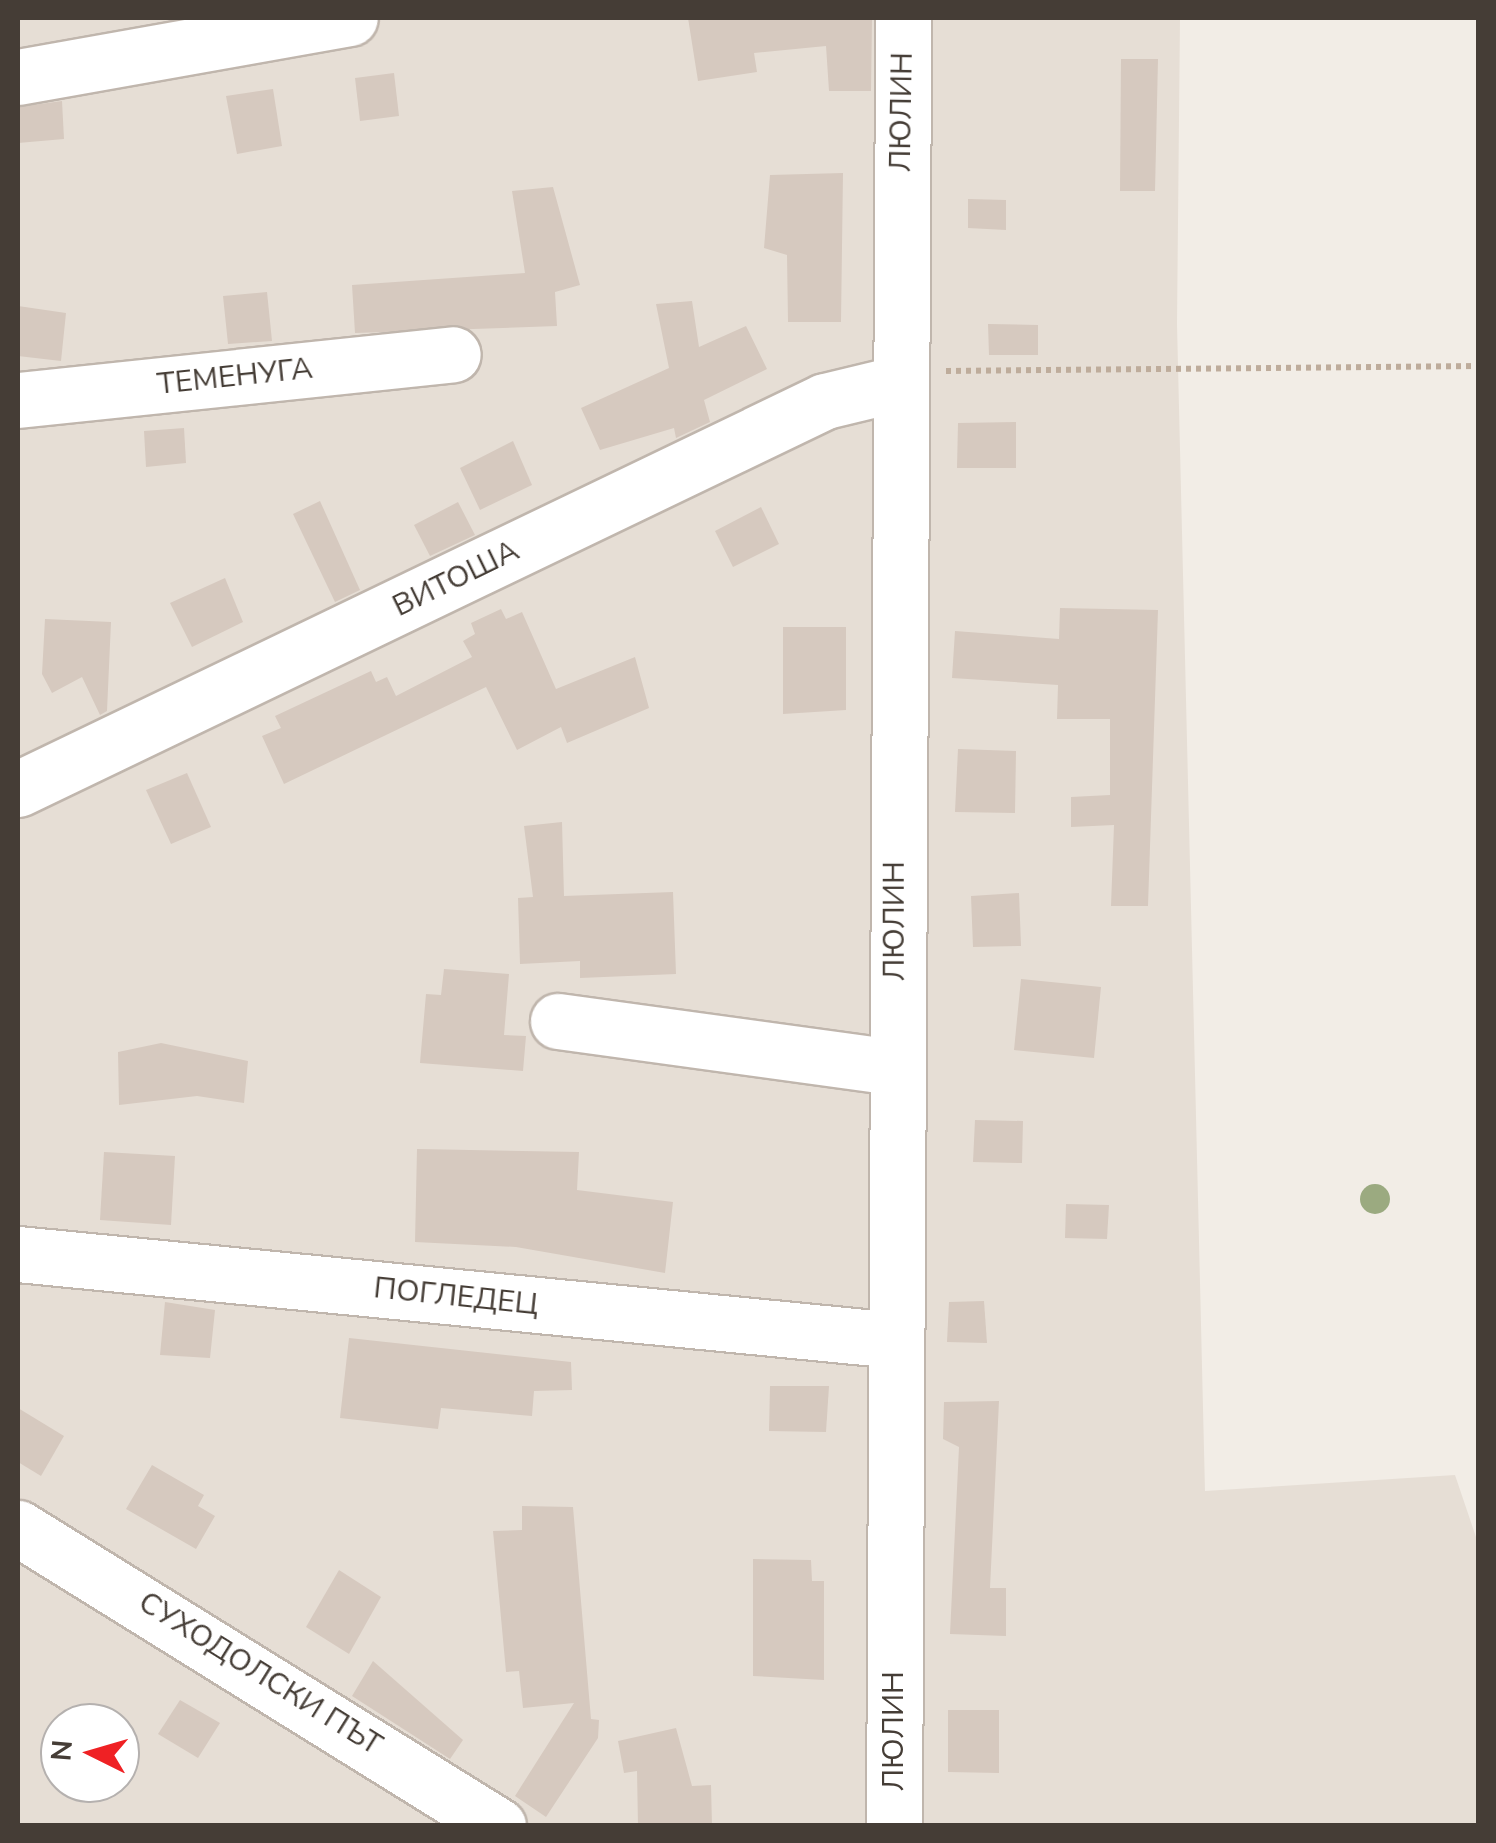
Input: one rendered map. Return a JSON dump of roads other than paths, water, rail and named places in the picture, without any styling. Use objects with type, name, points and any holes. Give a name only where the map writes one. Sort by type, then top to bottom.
[{"type":"street","points":[[18,77],[350,18]]},
{"type":"street","name":"ЛЮЛИН","points":[[894,1826],[894,1067],[904,18]]},
{"type":"street","name":"ТЕМЕНУГА","points":[[18,400],[453,354]]},
{"type":"street","name":"ВИТОША","points":[[18,790],[825,402],[900,378]]},
{"type":"street","points":[[558,1020],[894,1067]]},
{"type":"street","name":"ПОГЛЕДЕЦ","points":[[18,1254],[895,1340]]},
{"type":"street","name":"СУХОДОЛСКИ ПЪТ","points":[[18,1528],[498,1826]]}]
